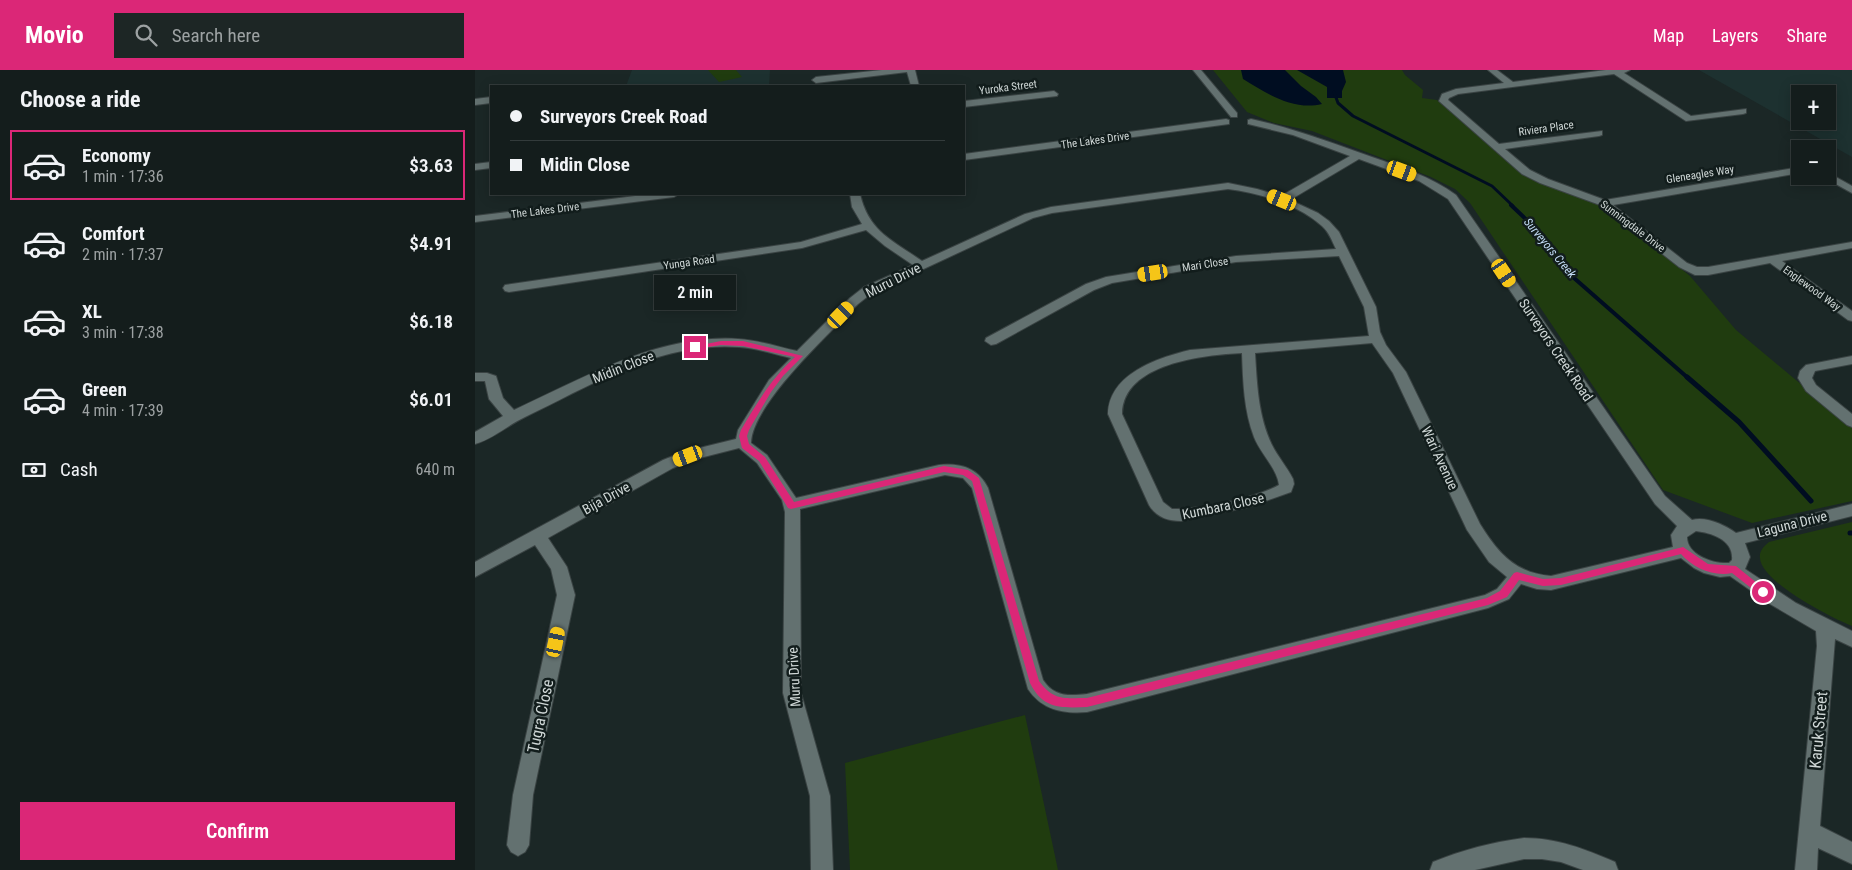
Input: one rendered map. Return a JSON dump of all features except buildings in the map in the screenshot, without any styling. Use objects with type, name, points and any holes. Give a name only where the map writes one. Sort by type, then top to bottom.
[{"type":"street","points":[[816,70],[816,83],[905,70]]},
{"type":"street","points":[[911,70],[915,85]]},
{"type":"street","points":[[1197,70],[1237,122]]},
{"type":"street","points":[[1492,70],[1512,85],[1626,70]]},
{"type":"street","points":[[1615,72],[1689,119],[1743,111]]},
{"type":"street","name":"Sunningdale Drive","points":[[1512,85],[1456,92],[1445,96],[1443,100],[1445,104],[1497,148],[1533,176],[1604,203],[1692,270],[1708,271],[1852,245]]},
{"type":"street","name":"Yuroka Street","points":[[965,104],[1057,95]]},
{"type":"street","points":[[476,103],[490,100]]},
{"type":"street","name":"Surveyors Creek Road","points":[[1237,122],[1282,128],[1316,138],[1417,177],[1452,197],[1660,500],[1688,526]]},
{"type":"street","name":"The Lakes Drive","points":[[965,156],[1237,122]]},
{"type":"street","name":"Riviera Place","points":[[1497,148],[1599,133]]},
{"type":"street","points":[[1282,200],[1358,155]]},
{"type":"street","points":[[475,167],[490,165]]},
{"type":"street","name":"Gleneagles Way","points":[[1604,203],[1791,172]]},
{"type":"street","points":[[1836,180],[1852,190]]},
{"type":"street","name":"Muru Drive","points":[[822,870],[821,809],[818,787],[795,711],[792,693],[793,518],[791,505],[789,499],[762,459],[745,446],[743,442],[745,430],[768,390],[780,375],[864,293],[1018,221],[1051,210],[1220,186],[1251,189],[1282,200]]},
{"type":"street","name":"The Lakes Drive","points":[[475,219],[666,195]]},
{"type":"street","points":[[855,195],[859,214],[866,226],[921,266]]},
{"type":"street","name":"Wari Avenue","points":[[1282,200],[1327,223],[1344,252],[1370,307],[1377,339],[1383,352],[1399,372],[1477,534],[1493,557],[1517,576],[1543,583],[1561,582],[1683,550]]},
{"type":"street","name":"Yunga Road","points":[[509,288],[802,246],[866,226]]},
{"type":"street","name":"Mari Close","points":[[991,341],[1090,287],[1110,280],[1236,260],[1344,252]]},
{"type":"street","name":"Englewood Way","points":[[1772,259],[1852,317]]},
{"type":"street","name":"Kumbara Close","points":[[1248,349],[1253,414],[1266,448],[1286,478],[1286,488],[1270,496],[1187,515],[1166,513],[1157,505],[1115,414],[1114,408],[1117,396],[1128,383],[1173,358],[1197,353],[1248,349],[1377,339]]},
{"type":"street","name":"Midin Close","points":[[475,439],[512,417],[631,361],[657,352],[728,342],[743,343],[800,356]]},
{"type":"street","points":[[1852,360],[1811,368],[1805,374],[1805,378],[1811,388],[1852,422]]},
{"type":"street","points":[[475,377],[491,379],[496,399],[512,417]]},
{"type":"street","name":"Bija Drive","points":[[475,570],[677,460],[743,442]]},
{"type":"street","points":[[791,505],[939,470],[960,470],[969,474],[976,480],[980,488],[1035,683],[1041,693],[1049,700],[1069,704],[1087,703],[1488,601],[1503,594],[1517,576]]},
{"type":"street","name":"Laguna Drive","points":[[1733,540],[1852,510]]},
{"type":"street","points":[[1696,525],[1716,529],[1733,540],[1739,546],[1742,560],[1739,565],[1733,569],[1725,570],[1706,568],[1689,557],[1683,550],[1679,536],[1682,530],[1688,526],[1696,525]]},
{"type":"street","name":"Tugra Close","points":[[519,845],[523,795],[565,595],[559,567],[537,536]]},
{"type":"street","points":[[1733,569],[1763,592],[1825,628],[1852,639]]},
{"type":"street","name":"Karuk Street","points":[[1806,870],[1826,646],[1825,628]]},
{"type":"street","points":[[1809,832],[1852,853]]},
{"type":"street","points":[[1441,870],[1500,852],[1539,847],[1576,855],[1607,870]]},
{"type":"shaded area","points":[[632,70],[770,70],[769,85],[626,85]]},
{"type":"shaded area","points":[[1241,70],[1285,70],[1322,104],[1301,105],[1280,99],[1243,79]]},
{"type":"shaded area","points":[[1297,70],[1343,70],[1346,82],[1342,91],[1342,98],[1327,98],[1327,87]]},
{"type":"shaded area","points":[[1699,70],[1852,70],[1852,157],[1836,148],[1836,140],[1822,140],[1805,130],[1836,130],[1836,85],[1791,85],[1791,122]]},
{"type":"green space","points":[[708,70],[736,70],[742,77],[719,82]]},
{"type":"green space","points":[[1213,70],[1402,70],[1405,75],[1423,90],[1422,98],[1437,100],[1522,173],[1601,204],[1690,276],[1736,330],[1852,427],[1852,501],[1752,523],[1663,490],[1470,203],[1455,189],[1431,177],[1312,131],[1274,123],[1247,112]]},
{"type":"green space","points":[[1852,522],[1852,626],[1814,607],[1784,588],[1763,567],[1760,553],[1769,542]]},
{"type":"green space","points":[[1025,715],[1058,870],[850,870],[845,763]]},
{"type":"waterway","name":"Surveyors Creek","points":[[1334,92],[1338,103],[1353,116],[1492,186],[1513,206]]},
{"type":"waterway","name":"Surveyors Creek","points":[[1511,205],[1533,226],[1574,278],[1688,378]]},
{"type":"waterway","name":"Surveyors Creek","points":[[1687,377],[1739,422],[1811,501]]},
{"type":"route","points":[[695,347],[728,342],[743,343],[800,356],[780,375],[768,390],[743,436],[745,446],[759,455],[789,499],[791,505],[944,469],[960,470],[976,480],[980,488],[1035,683],[1038,689],[1053,702],[1069,704],[1087,703],[1488,601],[1497,598],[1508,590],[1517,576],[1543,583],[1561,582],[1683,550],[1689,557],[1706,568],[1716,570],[1733,569],[1763,592]]}]
